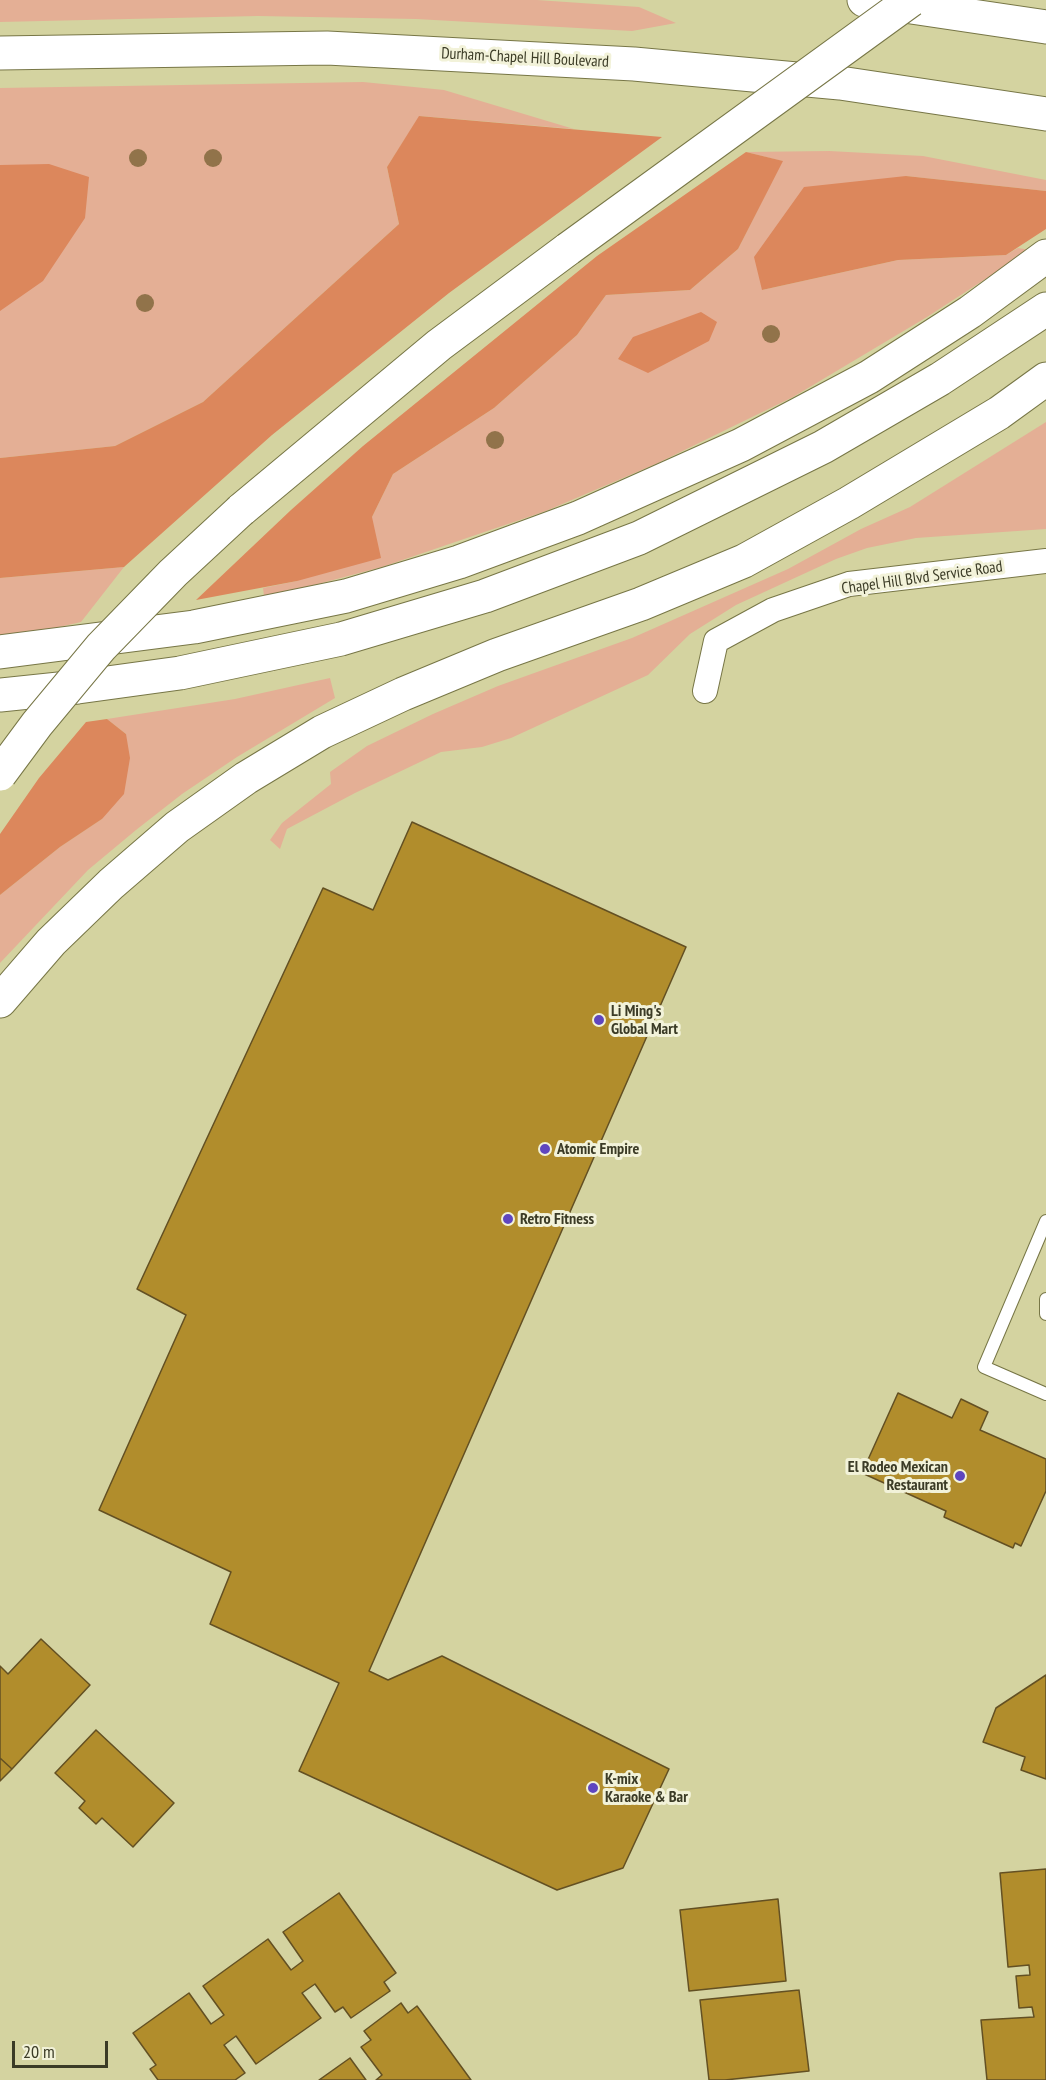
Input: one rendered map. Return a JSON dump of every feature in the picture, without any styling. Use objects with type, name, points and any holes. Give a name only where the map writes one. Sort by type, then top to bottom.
[{"type":"main road","points":[[864,0],[1046,27]]},
{"type":"main road","points":[[0,774],[37,724],[101,647],[173,573],[241,510],[439,345],[911,0]]},
{"type":"main road","name":"Durham-Chapel Hill Boulevard","points":[[0,53],[327,48],[634,64],[840,83],[1046,114]]},
{"type":"main road","points":[[0,652],[194,627],[346,596],[459,562],[578,518],[741,445],[869,377],[970,312],[1046,256]]},
{"type":"main road","points":[[0,695],[180,673],[341,639],[485,596],[639,538],[824,447],[940,379],[1046,309]]},
{"type":"main road","points":[[0,1001],[68,926],[111,884],[177,827],[246,778],[322,732],[403,694],[497,655],[641,604],[744,561],[859,497],[999,413],[1046,379]]},
{"type":"street","name":"Chapel Hill Blvd Service Road","points":[[705,692],[716,641],[773,610],[849,584],[1046,561]]},
{"type":"lane","points":[[1046,1221],[984,1367],[1046,1394]]},
{"type":"lane","points":[[1046,1299],[1046,1314]]},
{"type":"shaded area","points":[[0,0],[537,0],[639,7],[676,23],[632,31],[416,19],[258,16],[0,22]]},
{"type":"shaded area","points":[[363,82],[444,90],[574,129],[420,116],[387,167],[399,224],[203,402],[115,446],[0,458],[0,88]]},
{"type":"shaded area","points":[[419,116],[662,137],[449,293],[272,435],[124,567],[0,578],[0,458],[115,446],[203,402],[399,224],[387,167]]},
{"type":"shaded area","points":[[829,151],[923,156],[1046,180],[1046,191],[906,176],[762,290],[898,260],[1006,255],[1018,248],[1030,250],[927,317],[793,397],[658,463],[546,511],[382,567],[264,596],[263,588],[297,581],[372,517],[393,474],[494,408],[577,335],[606,295],[690,290],[738,249],[782,161],[746,152]]},
{"type":"shaded area","points":[[746,152],[783,161],[738,249],[690,290],[606,295],[577,335],[494,408],[393,474],[372,517],[381,558],[297,581],[196,600],[363,446],[597,256]]},
{"type":"shaded area","points":[[49,164],[89,177],[85,218],[43,281],[0,311],[0,165]]},
{"type":"shaded area","points":[[906,176],[1046,191],[1046,229],[1006,255],[898,260],[762,290],[754,257],[804,187]]},
{"type":"shaded area","points":[[701,312],[717,322],[709,341],[648,373],[618,359],[633,337]]},
{"type":"shaded area","points":[[1046,422],[1046,529],[916,538],[867,548],[836,559],[736,605],[690,634],[648,675],[511,738],[482,747],[441,752],[287,829],[280,849],[270,840],[282,823],[331,784],[330,772],[367,746],[498,686],[632,638],[788,569],[861,529],[910,507]]},
{"type":"shaded area","points":[[124,567],[81,622],[33,633],[0,636],[0,578]]},
{"type":"shaded area","points":[[330,678],[335,698],[237,757],[182,794],[136,830],[88,870],[0,963],[0,895],[60,847],[102,819],[126,734],[107,719],[235,699]]},
{"type":"shaded area","points":[[107,719],[126,734],[130,758],[124,794],[102,819],[60,847],[0,895],[0,834],[39,778],[86,722]]},
{"type":"building","points":[[412,822],[686,947],[369,1671],[388,1680],[442,1656],[669,1769],[623,1868],[557,1890],[299,1771],[339,1683],[210,1624],[231,1572],[99,1510],[186,1315],[137,1289],[323,888],[373,910]]},
{"type":"building","points":[[898,1393],[952,1418],[961,1399],[988,1412],[980,1430],[1046,1459],[1046,1491],[1021,1546],[1015,1543],[1013,1548],[944,1517],[946,1511],[862,1473]]},
{"type":"building","points":[[41,1639],[90,1685],[12,1769],[0,1758],[0,1666],[8,1674]]},
{"type":"building","points":[[1046,1675],[1046,1779],[1021,1770],[1025,1757],[983,1742],[996,1708]]},
{"type":"building","points":[[96,1730],[174,1803],[133,1847],[102,1818],[96,1824],[79,1808],[85,1801],[55,1773]]},
{"type":"building","points":[[0,1758],[12,1769],[0,1781]]},
{"type":"building","points":[[1046,1869],[1046,2080],[987,2080],[981,2020],[1034,2017],[1032,2007],[1019,2008],[1016,1976],[1030,1975],[1029,1965],[1008,1967],[1000,1873]]},
{"type":"building","points":[[339,1893],[396,1973],[384,1982],[390,1991],[351,2018],[343,2007],[335,2012],[315,1984],[302,1993],[321,2018],[256,2064],[236,2036],[224,2045],[245,2073],[235,2080],[158,2080],[150,2069],[156,2065],[133,2033],[189,1993],[211,2024],[224,2015],[203,1986],[268,1939],[291,1970],[303,1961],[283,1932]]},
{"type":"building","points":[[778,1899],[786,1981],[689,1991],[680,1910]]},
{"type":"building","points":[[799,1990],[809,2071],[709,2080],[700,2000]]},
{"type":"building","points":[[401,2003],[408,2013],[417,2006],[471,2080],[376,2080],[382,2075],[361,2047],[371,2040],[364,2031]]},
{"type":"building","points":[[350,2058],[366,2080],[319,2080]]},
{"type":"place","name":"Li Ming's Global Mart","points":[[599,1020]]},
{"type":"place","name":"Atomic Empire","points":[[545,1149]]},
{"type":"place","name":"Retro Fitness","points":[[508,1219]]},
{"type":"place","name":"El Rodeo Mexican Restaurant","points":[[960,1476]]},
{"type":"place","name":"K-mix Karaoke & Bar","points":[[593,1788]]}]
